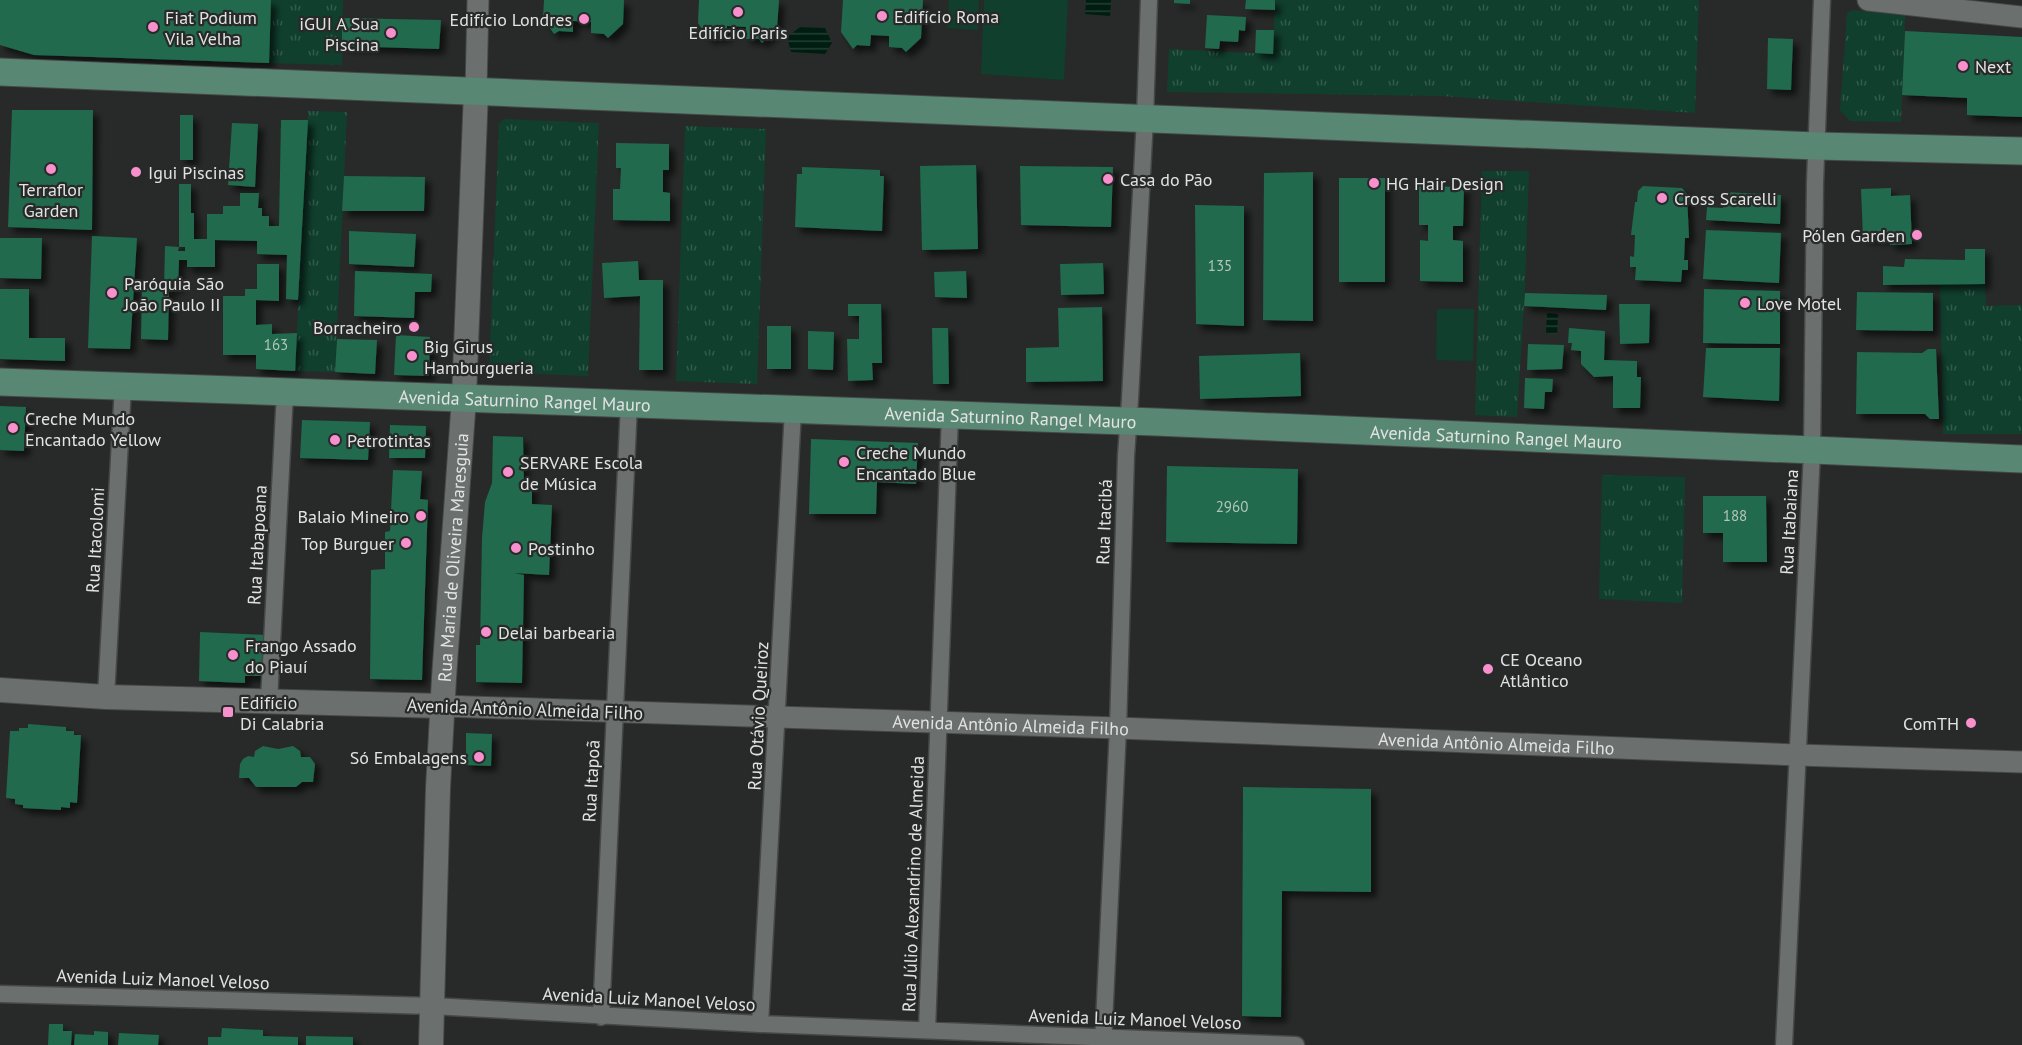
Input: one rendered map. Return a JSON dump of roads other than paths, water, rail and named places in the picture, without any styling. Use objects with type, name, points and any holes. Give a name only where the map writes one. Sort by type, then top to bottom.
[{"type":"main road","points":[[0,72],[1816,146],[2022,151]]},
{"type":"main road","name":"Rua Maria de Oliveira Maresguia","points":[[431,1045],[438,788],[464,398],[476,91]]},
{"type":"main road","name":"Avenida Saturnino Rangel Mauro","points":[[0,382],[1128,421],[2022,459]]},
{"type":"main road","name":"Avenida Antônio Almeida Filho","points":[[0,690],[106,697],[442,706]]},
{"type":"street","name":"Rua Maria de Oliveira Maresguia","points":[[476,91],[478,0]]},
{"type":"street","name":"Rua Itacibá","points":[[1103,1041],[1118,728],[1128,421],[1145,118],[1149,0]]},
{"type":"street","name":"Rua Itabaiana","points":[[1784,1045],[1812,451],[1816,146],[1822,0]]},
{"type":"street","points":[[1868,0],[2022,16]]},
{"type":"street","name":"Rua Itacolomi","points":[[106,697],[123,386]]},
{"type":"street","name":"Rua Itabapoana","points":[[268,701],[285,392]]},
{"type":"street","name":"Rua Itapoã","points":[[600,1017],[629,403]]},
{"type":"street","name":"Rua Otávio Queiroz","points":[[760,1024],[793,410]]},
{"type":"street","name":"Rua Júlio Alexandrino de Almeida","points":[[927,1030],[950,416]]},
{"type":"street","name":"Avenida Antônio Almeida Filho","points":[[442,706],[1118,728],[2022,762]]},
{"type":"street","name":"Avenida Luiz Manoel Veloso","points":[[0,994],[432,1006],[600,1017],[927,1030],[1103,1041],[1296,1045]]},
{"type":"place","name":"Edifício Paris","points":[[738,12]]},
{"type":"place","name":"Edifício Roma","points":[[882,16]]},
{"type":"place","name":"Edifício Londres","points":[[584,19]]},
{"type":"place","name":"Fiat Podium Vila Velha","points":[[153,27]]},
{"type":"place","name":"iGUI A Sua Piscina","points":[[391,33]]},
{"type":"place","name":"Next","points":[[1963,66]]},
{"type":"place","name":"Terraflor Garden","points":[[51,169]]},
{"type":"place","name":"Igui Piscinas","points":[[136,172]]},
{"type":"place","name":"Casa do Pão","points":[[1108,179]]},
{"type":"place","name":"HG Hair Design","points":[[1374,183]]},
{"type":"place","name":"Cross Scarelli","points":[[1662,198]]},
{"type":"place","name":"Pólen Garden","points":[[1917,235]]},
{"type":"place","name":"Paróquia São João Paulo II","points":[[112,293]]},
{"type":"place","name":"Love Motel","points":[[1745,303]]},
{"type":"place","name":"Borracheiro","points":[[414,327]]},
{"type":"place","name":"Big Girus Hamburgueria","points":[[412,356]]},
{"type":"place","name":"Creche Mundo Encantado Yellow","points":[[13,428]]},
{"type":"place","name":"Petrotintas","points":[[335,440]]},
{"type":"place","name":"Creche Mundo Encantado Blue","points":[[844,462]]},
{"type":"place","name":"SERVARE Escola de Música","points":[[508,472]]},
{"type":"place","name":"Balaio Mineiro","points":[[421,516]]},
{"type":"place","name":"Top Burguer","points":[[406,543]]},
{"type":"place","name":"Postinho","points":[[516,548]]},
{"type":"place","name":"Delai barbearia","points":[[486,632]]},
{"type":"place","name":"Frango Assado do Piauí","points":[[233,655]]},
{"type":"place","name":"CE Oceano Atlântico","points":[[1488,669]]},
{"type":"place","name":"Edifício Di Calabria","points":[[228,712]]},
{"type":"place","name":"ComTH","points":[[1971,723]]},
{"type":"place","name":"Só Embalagens","points":[[479,757]]}]
